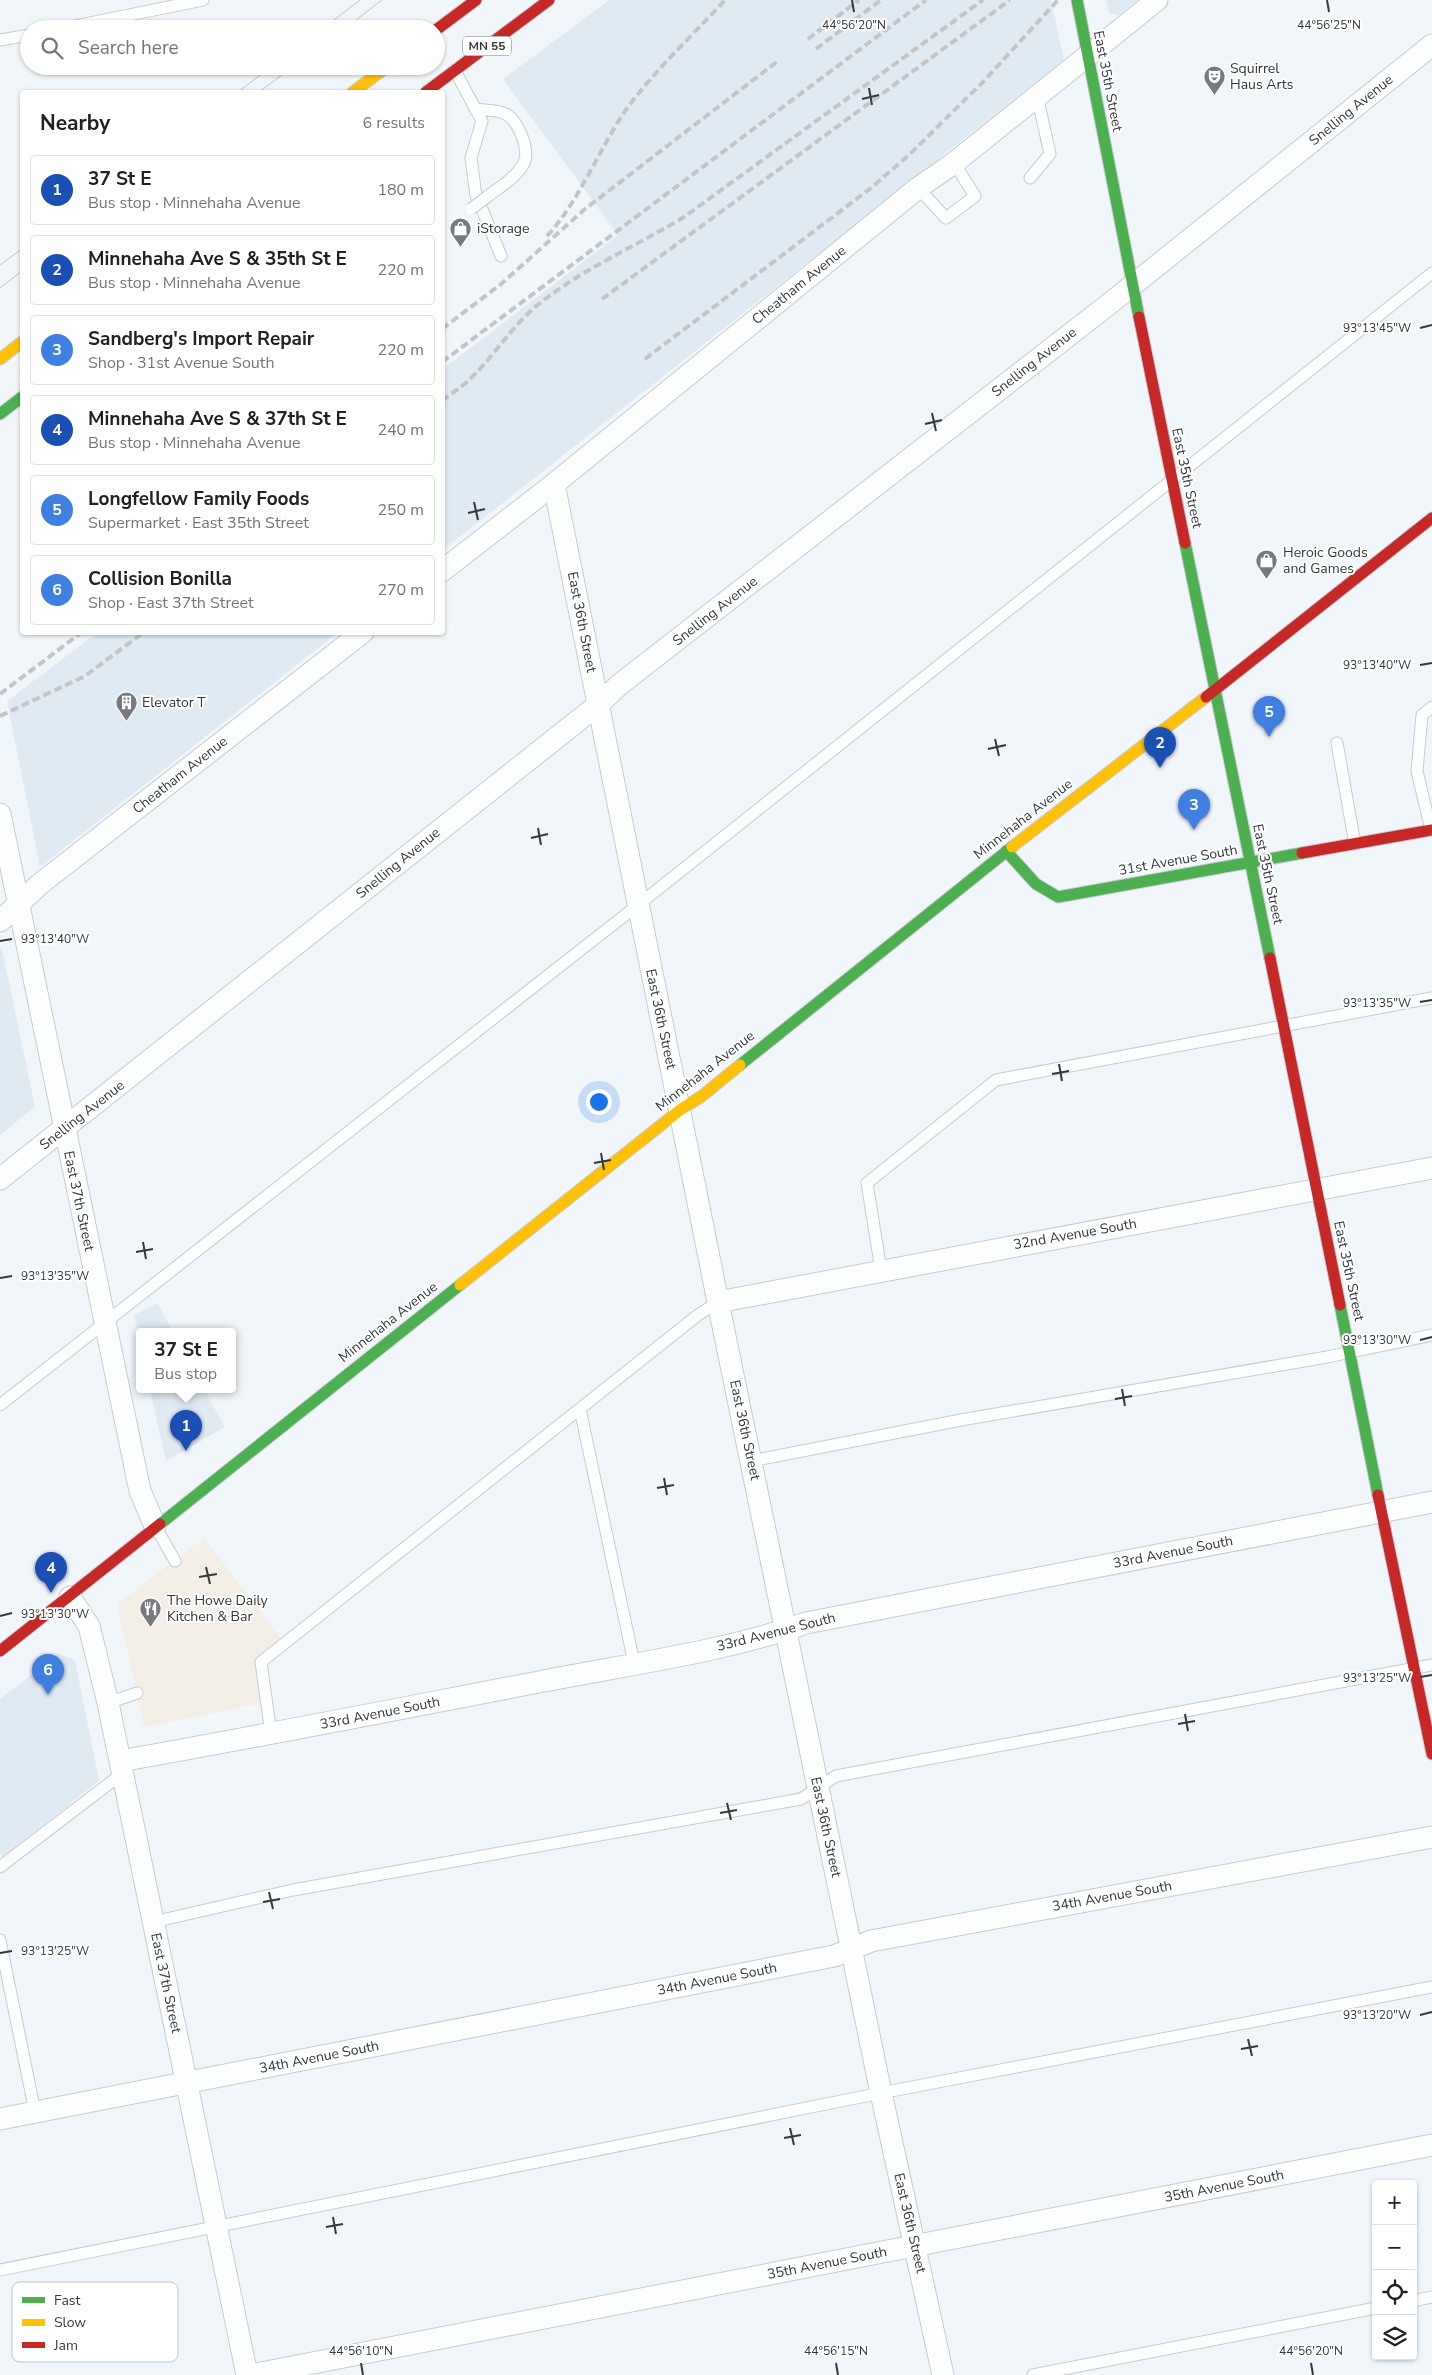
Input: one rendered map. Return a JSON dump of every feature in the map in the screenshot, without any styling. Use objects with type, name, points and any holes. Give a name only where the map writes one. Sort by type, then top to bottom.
[{"type":"main road","points":[[445,23],[476,0]]},
{"type":"main road","name":"MN 55","points":[[429,90],[549,0]]},
{"type":"main road","name":"East 35th Street","points":[[1077,0],[1171,479],[1216,689],[1249,863],[1432,1754]]},
{"type":"main road","points":[[356,90],[376,75]]},
{"type":"main road","points":[[0,359],[20,344]]},
{"type":"main road","points":[[0,414],[20,399]]},
{"type":"main road","name":"Minnehaha Avenue","points":[[0,1650],[70,1597],[155,1526],[680,1110],[702,1096],[1006,851],[1216,689],[1432,518]]},
{"type":"main road","name":"31st Avenue South","points":[[1006,851],[1035,884],[1047,893],[1058,896],[1432,830]]},
{"type":"street","name":"Cheatham Avenue","points":[[445,569],[554,484],[918,188],[954,163],[1156,0]]},
{"type":"street","name":"Snelling Avenue","points":[[0,1179],[599,704],[619,685],[1132,286],[1432,45]]},
{"type":"street","name":"East 36th Street","points":[[554,484],[818,1790],[942,2375]]},
{"type":"street","name":"Cheatham Avenue","points":[[0,921],[40,884],[359,635]]},
{"type":"street","name":"East 37th Street","points":[[0,814],[140,1491],[155,1526]]},
{"type":"street","name":"32nd Avenue South","points":[[718,1302],[1432,1168]]},
{"type":"street","name":"33rd Avenue South","points":[[121,1767],[271,1734],[767,1636],[806,1623],[1432,1502]]},
{"type":"street","name":"East 37th Street","points":[[70,1597],[89,1626],[108,1703],[247,2375]]},
{"type":"street","name":"34th Avenue South","points":[[0,2119],[824,1958],[871,1941],[1432,1837]]},
{"type":"street","name":"35th Avenue South","points":[[251,2375],[1432,2145]]},
{"type":"lane","points":[[104,20],[203,0]]},
{"type":"lane","points":[[0,40],[20,37]]},
{"type":"lane","points":[[455,70],[482,121],[471,158],[476,196]]},
{"type":"lane","points":[[1030,178],[1050,154],[1037,95]]},
{"type":"lane","points":[[475,109],[505,113],[520,129],[526,156],[523,165],[510,180],[488,196],[477,209],[501,256]]},
{"type":"lane","points":[[918,188],[946,218],[975,196],[954,163]]},
{"type":"lane","points":[[0,1405],[638,904],[1432,273]]},
{"type":"lane","points":[[1432,707],[1422,715],[1417,771],[1432,830]]},
{"type":"lane","points":[[1337,743],[1355,844]]},
{"type":"lane","points":[[882,1270],[867,1183],[996,1080],[1432,998]]},
{"type":"lane","points":[[271,1734],[261,1662],[698,1315],[718,1302]]},
{"type":"lane","points":[[751,1462],[961,1420],[1432,1335]]},
{"type":"lane","points":[[580,1409],[634,1663]]},
{"type":"lane","points":[[155,1526],[175,1561]]},
{"type":"lane","points":[[153,1922],[293,1890],[797,1800],[818,1790],[836,1776],[1432,1665]]},
{"type":"lane","points":[[108,1703],[137,1693]]},
{"type":"lane","points":[[0,1867],[121,1767]]},
{"type":"lane","points":[[0,1940],[35,2112]]},
{"type":"lane","points":[[0,2270],[881,2093],[1432,1987]]},
{"type":"lane","points":[[1417,2300],[1432,2298]]},
{"type":"lane","points":[[1033,2375],[1372,2309]]},
{"type":"shaded area","points":[[609,0],[1051,0],[1064,60],[445,548],[445,367],[618,235],[503,79]]},
{"type":"shaded area","points":[[1106,0],[1138,0],[1119,15],[1109,13]]},
{"type":"shaded area","points":[[94,635],[334,635],[40,867],[7,701]]},
{"type":"shaded area","points":[[0,949],[2,949],[35,1107],[0,1135]]},
{"type":"shaded area","points":[[157,1303],[171,1328],[137,1328],[134,1315]]},
{"type":"shaded area","points":[[151,1393],[206,1393],[225,1427],[166,1461]]},
{"type":"shaded area","points":[[204,1538],[281,1639],[257,1660],[264,1703],[144,1727],[117,1604]]},
{"type":"shaded area","points":[[58,1654],[75,1660],[99,1781],[3,1857],[0,1853],[0,1699]]},
{"type":"tram line","points":[[334,20],[360,0]]},
{"type":"tram line","points":[[356,20],[382,0]]},
{"type":"tram line","points":[[241,90],[260,75]]},
{"type":"tram line","points":[[262,90],[282,75]]},
{"type":"tram line","points":[[0,265],[20,250]]},
{"type":"tram line","points":[[0,288],[20,273]]},
{"type":"railway","points":[[547,236],[570,206],[628,107],[663,66],[725,0]]},
{"type":"railway","points":[[808,39],[859,0]]},
{"type":"railway","points":[[816,49],[881,0]]},
{"type":"railway","points":[[445,360],[926,0]]},
{"type":"railway","points":[[445,399],[467,382],[525,317],[552,294],[589,270],[684,217],[983,0]]},
{"type":"railway","points":[[602,299],[1010,0]]},
{"type":"railway","points":[[645,359],[871,188],[910,154],[983,82],[1058,0]]},
{"type":"railway","points":[[445,327],[501,284],[585,209],[778,61]]},
{"type":"railway","points":[[0,694],[78,635]]},
{"type":"railway","points":[[0,716],[85,676],[140,635]]},
{"type":"traffic: fast","points":[[1077,0],[1139,317]]},
{"type":"traffic: fast","points":[[0,414],[20,399]]},
{"type":"traffic: fast","points":[[1185,543],[1270,958]]},
{"type":"traffic: fast","points":[[740,1065],[1012,847]]},
{"type":"traffic: fast","points":[[1006,851],[1036,884],[1058,897],[1302,853]]},
{"type":"traffic: fast","points":[[160,1524],[460,1285]]},
{"type":"traffic: fast","points":[[1340,1305],[1378,1495]]},
{"type":"traffic: slow","points":[[356,90],[376,75]]},
{"type":"traffic: slow","points":[[0,359],[20,344]]},
{"type":"traffic: slow","points":[[1012,847],[1206,697]]},
{"type":"traffic: slow","points":[[460,1285],[680,1110],[702,1096],[740,1065]]},
{"type":"traffic: jam","points":[[445,23],[476,0]]},
{"type":"traffic: jam","points":[[429,90],[549,0]]},
{"type":"traffic: jam","points":[[1139,317],[1185,543]]},
{"type":"traffic: jam","points":[[1206,697],[1432,518]]},
{"type":"traffic: jam","points":[[1302,853],[1432,830]]},
{"type":"traffic: jam","points":[[1270,958],[1340,1305]]},
{"type":"traffic: jam","points":[[1378,1495],[1432,1754]]},
{"type":"traffic: jam","points":[[0,1651],[160,1524]]},
{"type":"place","name":"Squirrel Haus Arts","points":[[1214,95]]},
{"type":"place","name":"iStorage","points":[[461,247]]},
{"type":"place","name":"Heroic Goods and Games","points":[[1267,579]]},
{"type":"place","name":"Elevator T","points":[[126,721]]},
{"type":"place","name":"Longfellow Family Foods","points":[[1269,737]]},
{"type":"place","name":"Minnehaha Ave S & 35th St E","points":[[1160,768]]},
{"type":"place","name":"Sandberg's Import Repair","points":[[1194,830]]},
{"type":"place","name":"37 St E","points":[[186,1451]]},
{"type":"place","name":"Minnehaha Ave S & 37th St E","points":[[51,1593]]},
{"type":"place","name":"The Howe Daily Kitchen & Bar","points":[[151,1627]]},
{"type":"place","name":"Collision Bonilla","points":[[48,1695]]}]
